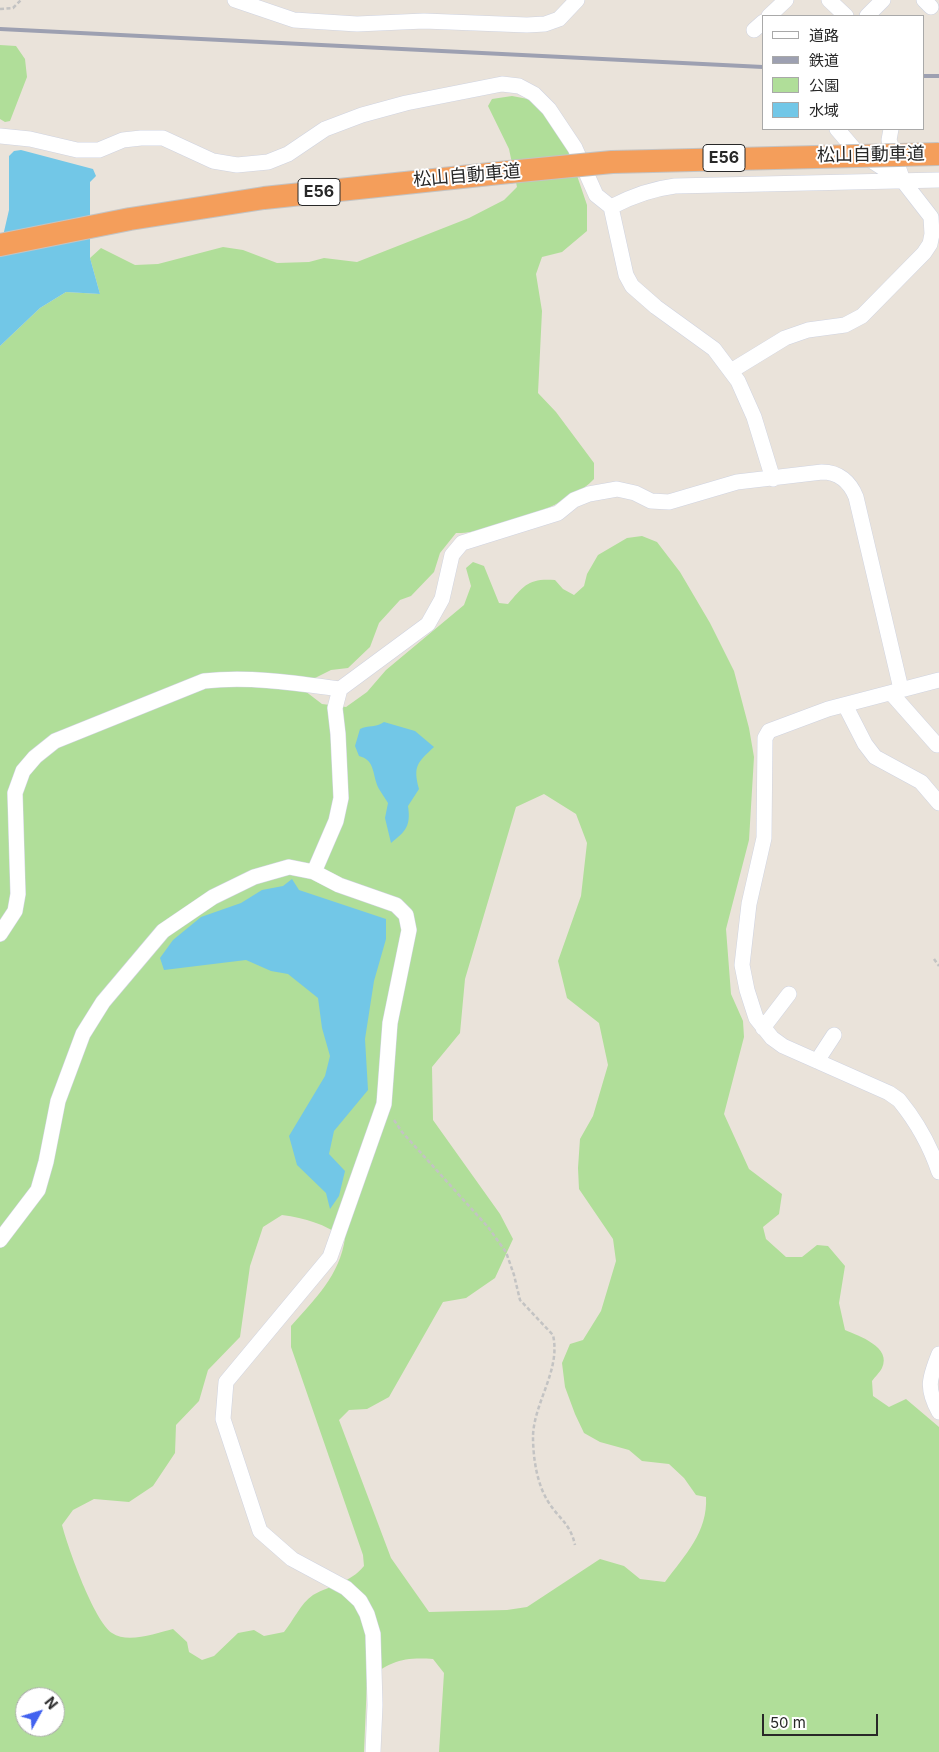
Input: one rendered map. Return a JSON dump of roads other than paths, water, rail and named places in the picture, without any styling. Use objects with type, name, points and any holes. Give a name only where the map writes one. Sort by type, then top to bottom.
[{"type":"highway","name":"松山自動車道","points":[[0,245],[130,220],[264,198],[509,172],[630,161],[939,154]]},
{"type":"street","points":[[235,0],[294,20],[357,24],[424,21],[527,25],[545,24],[559,19],[578,0]]},
{"type":"street","points":[[770,15],[786,0]]},
{"type":"street","points":[[829,0],[845,15]]},
{"type":"street","points":[[868,15],[883,0]]},
{"type":"street","points":[[0,136],[30,139],[77,150],[99,150],[123,140],[163,138],[213,161],[237,165],[268,162],[288,154],[325,129],[362,115],[406,103],[502,84],[519,86],[534,94],[549,109],[575,148],[592,182],[596,195],[611,207],[626,275],[632,286],[656,307],[714,349],[731,371],[754,416],[772,479]]},
{"type":"street","points":[[838,130],[855,150],[903,181]]},
{"type":"street","points":[[731,371],[795,334],[854,321],[862,316],[924,253],[930,244],[932,234],[931,217],[903,181],[889,140],[891,130]]},
{"type":"street","points":[[611,207],[632,196],[653,189],[675,186],[939,180]]},
{"type":"street","points":[[314,872],[336,821],[341,798],[335,708],[340,689],[428,624],[442,600],[452,555],[462,543],[558,513],[574,500],[590,494],[617,489],[635,493],[652,500],[669,502],[737,482],[831,472],[843,478],[852,487],[896,691],[937,745]]},
{"type":"street","points":[[0,934],[15,911],[18,894],[15,793],[23,771],[35,757],[55,741],[204,681],[229,678],[257,679],[340,689]]},
{"type":"street","points":[[938,1164],[914,1118],[899,1100],[783,1046],[772,1038],[756,1018],[747,990],[742,964],[749,904],[764,838],[765,738],[769,731],[828,709],[939,680]]},
{"type":"street","points":[[846,705],[865,744],[875,757],[920,782],[939,804]]},
{"type":"street","points":[[0,1240],[38,1190],[46,1162],[58,1101],[83,1034],[103,1002],[163,931],[213,897],[254,877],[289,868],[314,872],[339,886],[396,905],[406,915],[409,930],[390,1023],[384,1104],[330,1257],[226,1382],[223,1419],[260,1531],[292,1559],[346,1588],[360,1601],[368,1614],[373,1634],[375,1705],[373,1752]]},
{"type":"street","points":[[763,1028],[789,994]]},
{"type":"street","points":[[817,1061],[834,1035]]},
{"type":"street","points":[[939,1354],[929,1378],[930,1390],[939,1412]]},
{"type":"water","points":[[21,150],[93,169],[96,176],[90,182],[90,258],[100,294],[66,292],[40,308],[0,346],[0,249],[9,210],[9,156],[14,151]]},
{"type":"water","points":[[384,722],[415,731],[434,747],[418,765],[416,775],[419,789],[408,806],[408,823],[404,831],[391,843],[385,818],[388,803],[379,789],[371,765],[359,756],[355,746],[360,729]]},
{"type":"water","points":[[292,879],[299,890],[386,919],[386,939],[374,981],[365,1039],[368,1090],[334,1131],[329,1154],[345,1171],[339,1196],[330,1209],[326,1193],[297,1165],[289,1136],[325,1076],[330,1056],[322,1028],[318,998],[288,974],[271,971],[246,960],[164,970],[160,958],[173,940],[201,917],[241,903],[262,890],[283,886]]},
{"type":"railway","points":[[0,29],[762,67]]},
{"type":"railway","points":[[924,76],[939,76]]}]
